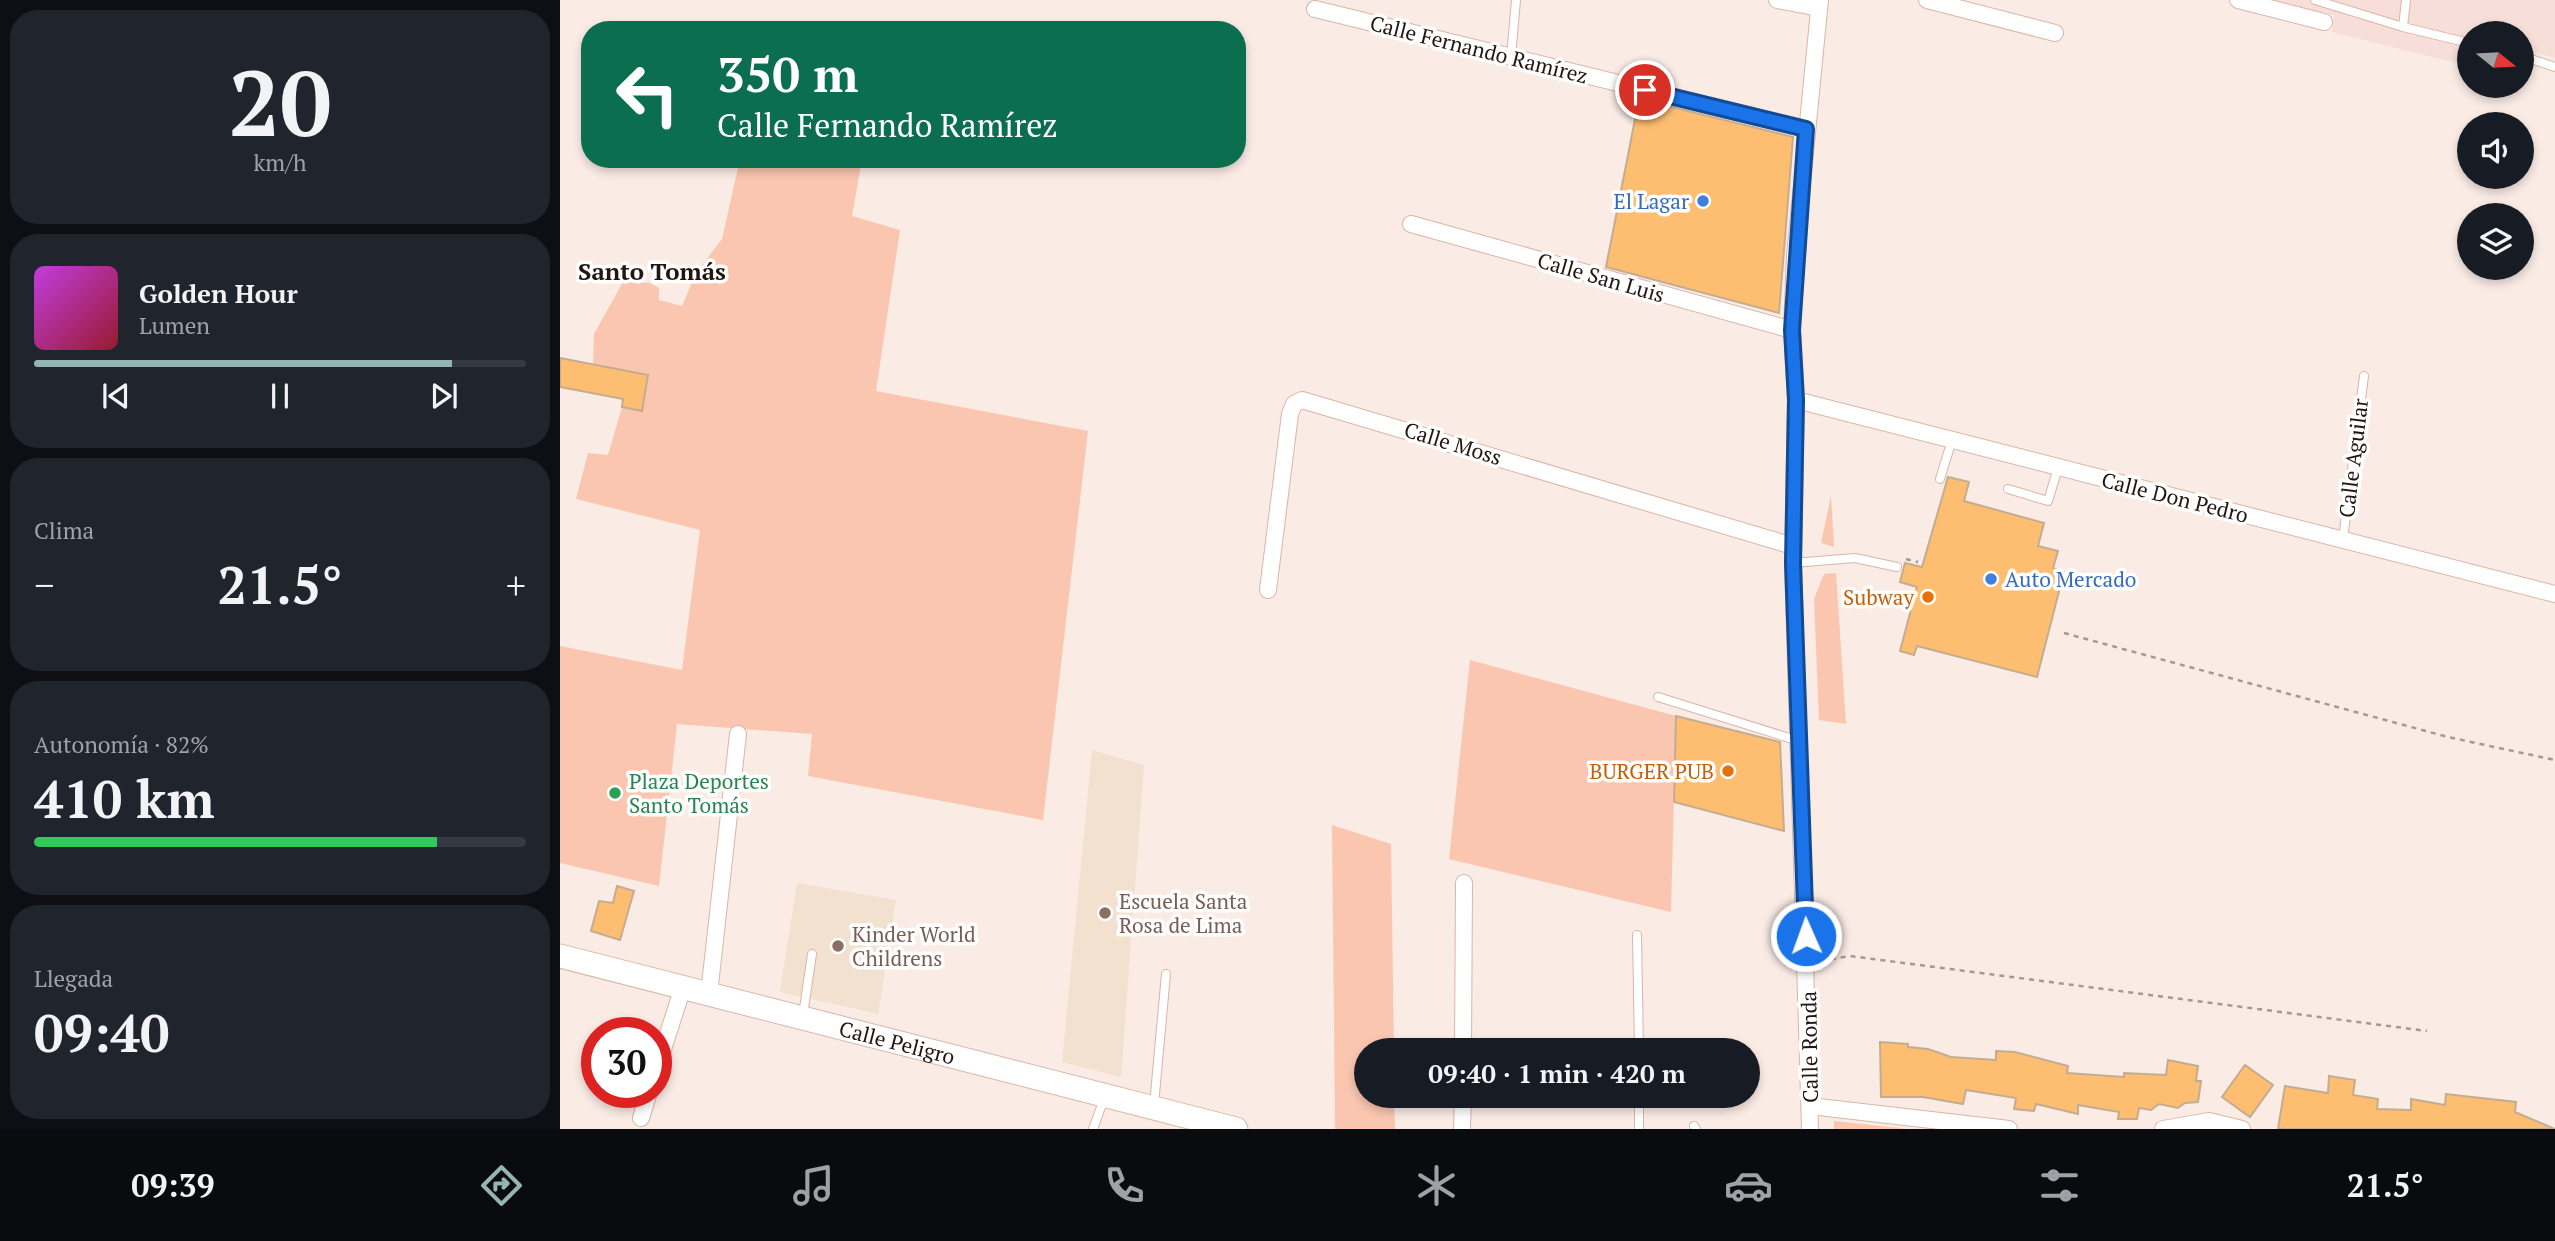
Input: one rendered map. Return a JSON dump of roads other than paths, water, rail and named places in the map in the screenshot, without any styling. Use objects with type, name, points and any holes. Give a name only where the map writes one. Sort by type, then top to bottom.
[{"type":"main road","name":"Calle Peligro","points":[[560,956],[1236,1129]]},
{"type":"street","points":[[1777,0],[1820,4]]},
{"type":"street","points":[[1927,0],[2055,33]]},
{"type":"street","points":[[2238,0],[2324,22]]},
{"type":"street","name":"Calle Ronda","points":[[1810,1129],[1793,563],[1796,400],[1792,330],[1806,129],[1820,4]]},
{"type":"street","name":"Calle Fernando Ramírez","points":[[1315,9],[1806,129]]},
{"type":"street","name":"Calle San Luis","points":[[1411,224],[1792,330]]},
{"type":"street","name":"Calle Moss","points":[[1268,590],[1290,414],[1294,404],[1302,400],[1793,546]]},
{"type":"street","name":"Calle Don Pedro","points":[[1796,400],[2555,594]]},
{"type":"street","points":[[709,994],[738,734]]},
{"type":"street","points":[[1463,1038],[1464,883]]},
{"type":"street","points":[[672,1021],[683,987]]},
{"type":"street","points":[[1810,1106],[2008,1129]]},
{"type":"street","points":[[641,1118],[644,1108]]},
{"type":"street","points":[[1462,1129],[1463,1108]]},
{"type":"street","points":[[2163,1129],[2210,1121],[2242,1129]]},
{"type":"lane","points":[[1511,57],[1516,0]]},
{"type":"lane","points":[[2315,0],[2457,40]]},
{"type":"lane","points":[[2403,27],[2406,0]]},
{"type":"lane","points":[[2534,60],[2555,67]]},
{"type":"lane","name":"Calle Aguilar","points":[[2343,539],[2364,376]]},
{"type":"lane","points":[[1940,479],[1952,440]]},
{"type":"lane","points":[[2008,489],[2048,501],[2058,468]]},
{"type":"lane","points":[[1793,563],[1855,558],[1897,567]]},
{"type":"lane","points":[[1658,697],[1799,741]]},
{"type":"lane","points":[[1637,935],[1639,1038]]},
{"type":"lane","points":[[803,1018],[812,954]]},
{"type":"lane","points":[[1154,1108],[1166,974]]},
{"type":"lane","points":[[1093,1129],[1105,1095]]},
{"type":"lane","points":[[1639,1108],[1639,1129]]},
{"type":"place","name":"El Lagar","points":[[1703,201]]},
{"type":"place","name":"Auto Mercado","points":[[1991,579]]},
{"type":"place","name":"Subway","points":[[1928,597]]},
{"type":"place","name":"BURGER PUB","points":[[1728,771]]},
{"type":"place","name":"Plaza Deportes Santo Tomás","points":[[615,793]]},
{"type":"place","name":"Escuela Santa Rosa de Lima","points":[[1105,913]]},
{"type":"place","name":"Kinder World Childrens","points":[[838,946]]},
{"type":"district","name":"Santo Tomás","points":[[652,271]]}]
